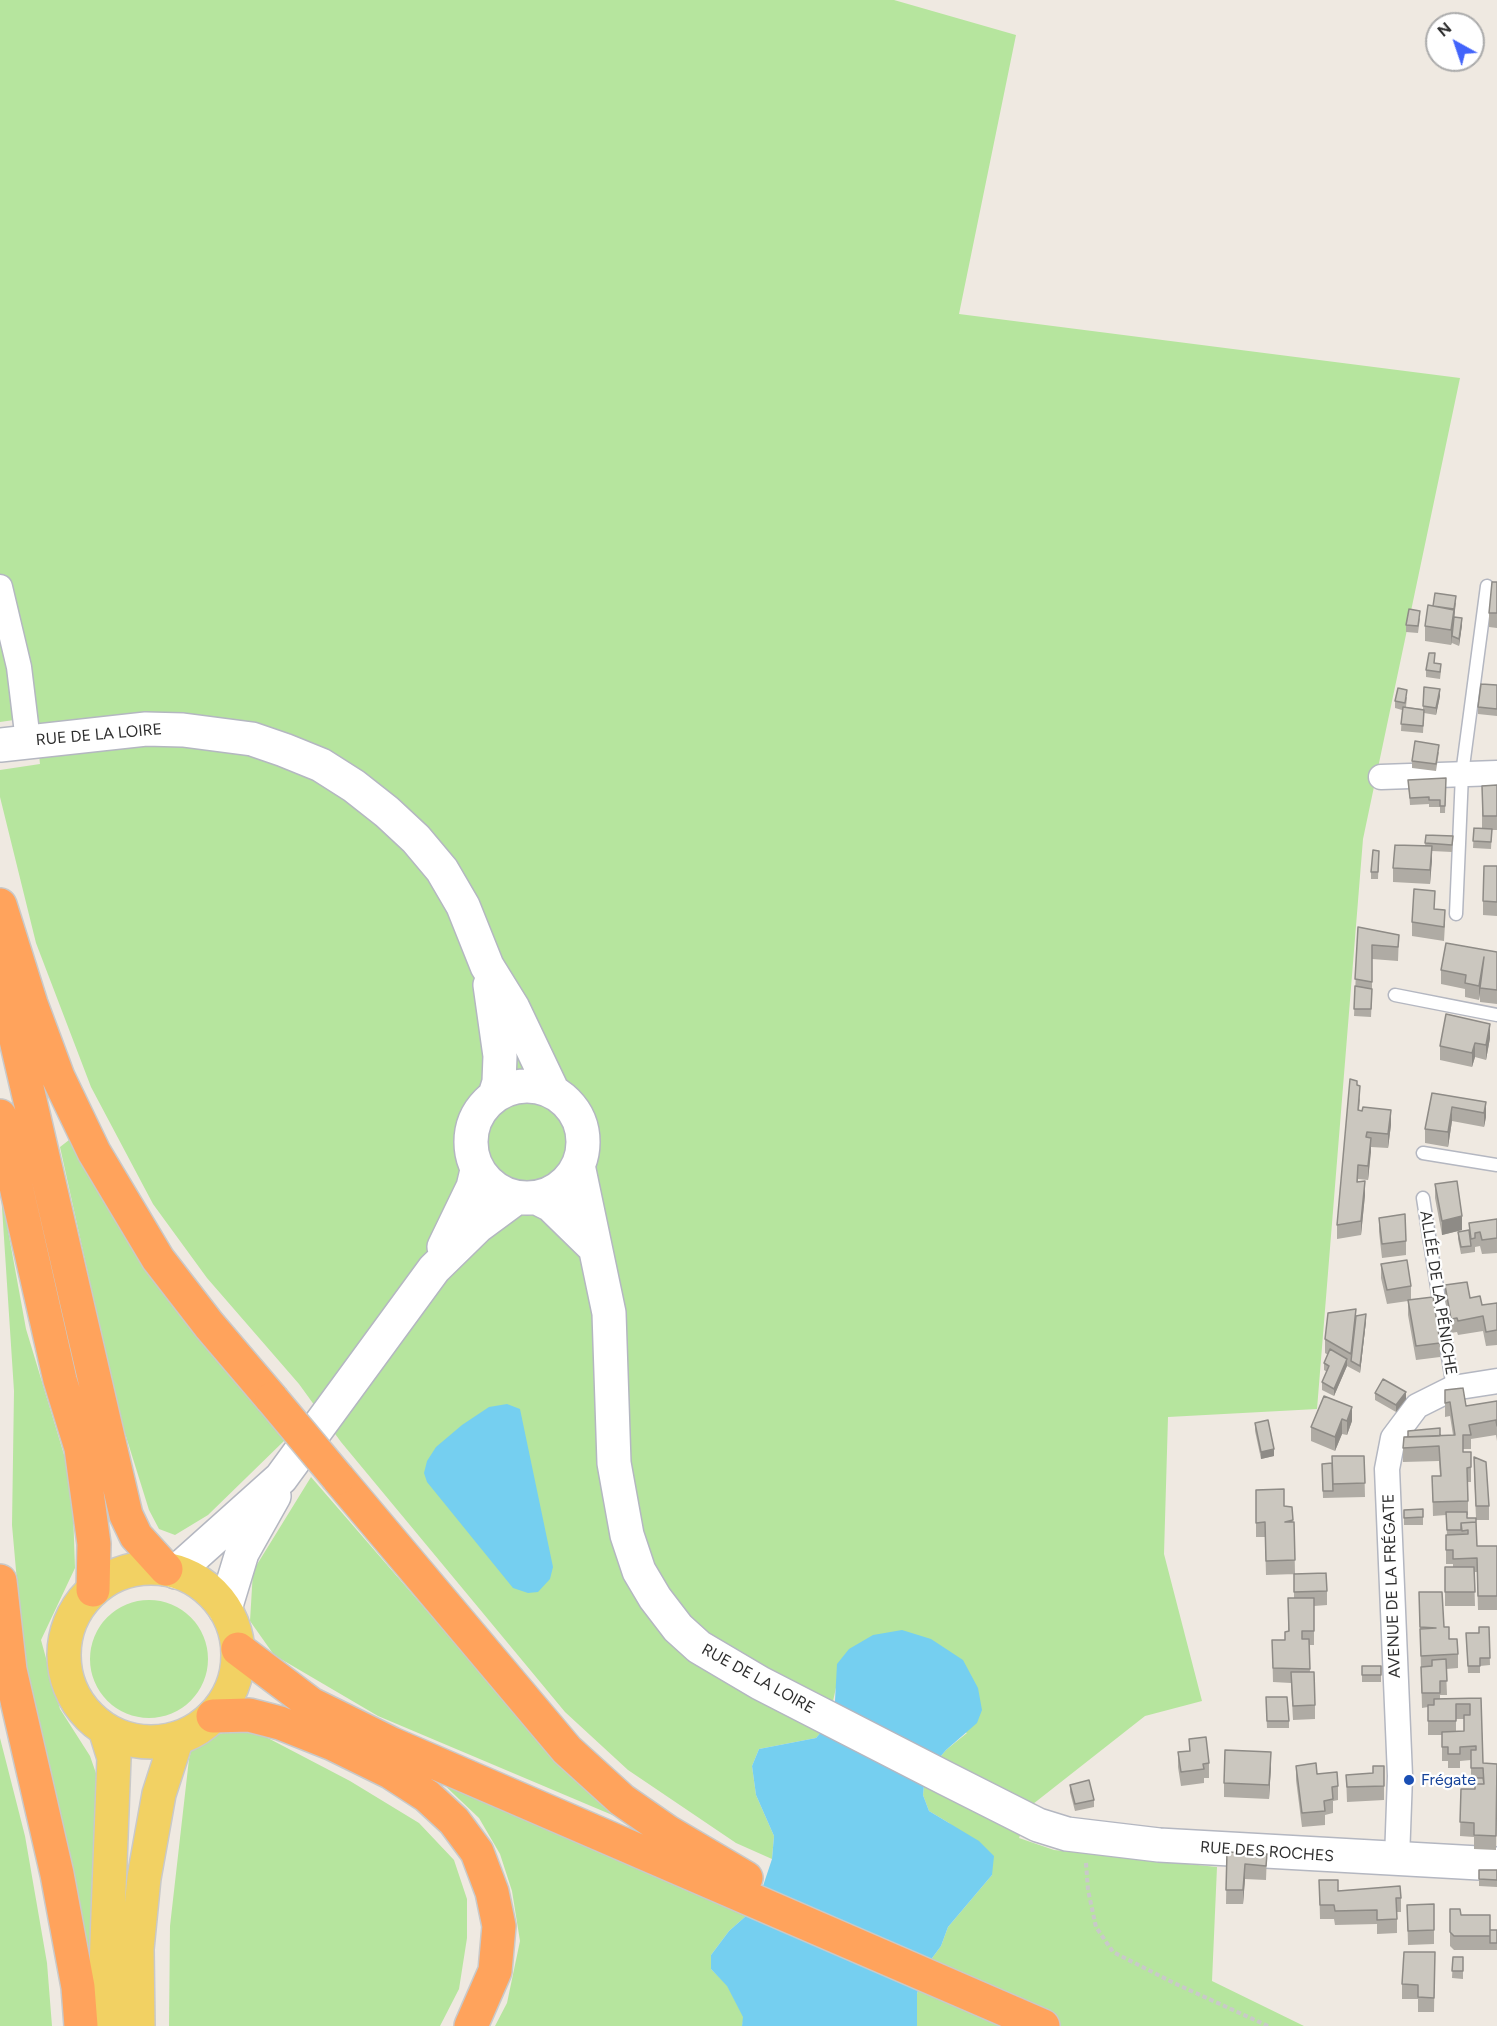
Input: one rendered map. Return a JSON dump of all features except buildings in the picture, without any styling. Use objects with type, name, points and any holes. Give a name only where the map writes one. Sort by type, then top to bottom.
[{"type":"highway","points":[[0,905],[31,1004],[58,1077],[94,1152],[158,1259],[209,1325],[567,1750],[622,1800],[725,1878]]},
{"type":"highway","points":[[0,971],[126,1515],[136,1536],[171,1570]]},
{"type":"highway","points":[[0,1116],[60,1380],[81,1448],[94,1544],[93,1590]]},
{"type":"highway","points":[[0,1581],[10,1670],[59,1885],[78,1987],[81,2026]]},
{"type":"highway","points":[[238,1649],[281,1684],[338,1719],[725,1878],[853,1928],[873,1951],[1043,2026]]},
{"type":"highway","points":[[213,1716],[249,1715],[280,1723],[333,1744],[390,1772],[427,1796],[454,1821],[477,1852],[492,1892],[499,1926],[495,1971],[471,2026]]},
{"type":"main road","points":[[134,1569],[171,1570],[204,1585],[225,1609],[231,1621],[238,1649],[232,1685],[213,1716],[202,1725],[177,1738],[155,1742],[133,1740],[105,1730],[92,1720],[77,1701],[67,1679],[64,1647],[70,1623],[82,1602],[105,1581],[134,1569]]},
{"type":"main road","points":[[105,1730],[114,1758],[106,1968],[110,2026]]},
{"type":"main road","points":[[138,2026],[137,1949],[144,1878],[159,1794],[177,1738]]},
{"type":"street","points":[[0,587],[19,667],[14,743]]},
{"type":"street","name":"RUE DE LA LOIRE","points":[[14,743],[146,729],[183,730],[252,739],[321,765],[354,786],[416,839],[442,870],[463,906],[488,966],[513,1008],[553,1092]]},
{"type":"street","points":[[1381,777],[1497,773]]},
{"type":"street","name":"RUE DE LA LOIRE","points":[[488,966],[500,1056],[499,1082],[495,1095]]},
{"type":"street","points":[[171,1570],[280,1478],[434,1269],[478,1226],[526,1198],[561,1187],[578,1166],[583,1147],[578,1119],[568,1104],[553,1092],[536,1086],[519,1086],[495,1095],[479,1113],[471,1135],[470,1147],[477,1170],[489,1185],[526,1198],[551,1205],[596,1254]]},
{"type":"street","name":"RUE DE LA LOIRE","points":[[578,1166],[609,1312],[614,1463],[627,1535],[639,1571],[678,1628],[699,1647],[760,1683],[1038,1824]]},
{"type":"street","points":[[434,1269],[466,1204],[477,1170]]},
{"type":"street","name":"AVENUE DE LA FRÉGATE","points":[[1397,1859],[1400,1776],[1387,1469],[1393,1438],[1417,1406],[1453,1388],[1497,1381]]},
{"type":"street","points":[[225,1609],[242,1553],[273,1499],[280,1478]]},
{"type":"street","name":"RUE DES ROCHES","points":[[1038,1824],[1089,1839],[1497,1864]]},
{"type":"lane","points":[[1456,914],[1462,774],[1487,586]]},
{"type":"lane","points":[[1395,995],[1497,1014]]},
{"type":"lane","points":[[1423,1153],[1497,1165]]},
{"type":"lane","name":"ALLÉE DE LA PÉNICHE","points":[[1423,1198],[1453,1388]]},
{"type":"path","points":[[1089,1839],[1086,1865],[1088,1890],[1096,1927],[1106,1944],[1122,1957],[1268,2026]]},
{"type":"green space","points":[[0,0],[894,0],[1016,35],[959,314],[1460,378],[1363,839],[1317,1409],[1168,1417],[1164,1554],[1202,1701],[1145,1716],[1033,1804],[1019,1838],[1054,1850],[1217,1867],[1212,1981],[1304,2026],[917,2026],[917,1994],[924,1969],[941,1946],[948,1927],[992,1875],[949,1823],[929,1811],[923,1795],[925,1775],[946,1750],[967,1733],[837,1683],[828,1724],[816,1738],[759,1749],[752,1766],[756,1795],[774,1836],[772,1859],[736,1843],[628,1770],[565,1712],[341,1442],[299,1384],[207,1278],[153,1204],[91,1087],[36,943],[0,797],[0,770],[40,764],[35,717],[0,722]]},
{"type":"green space","points":[[69,1140],[130,1244],[286,1439],[208,1515],[175,1535],[159,1529],[149,1510],[119,1414],[60,1147]]},
{"type":"green space","points":[[1,1192],[26,1329],[72,1481],[75,1568],[41,1640],[60,1709],[90,1756],[99,1782],[101,1830],[89,1952],[24,1661],[12,1525],[14,1391]]},
{"type":"green space","points":[[311,1477],[556,1760],[617,1817],[378,1716],[274,1655],[250,1621],[253,1571]]},
{"type":"green space","points":[[149,1600],[172,1605],[191,1617],[203,1636],[208,1659],[203,1682],[191,1701],[172,1713],[149,1718],[126,1713],[107,1701],[95,1682],[90,1659],[95,1636],[107,1617],[126,1605]]},
{"type":"green space","points":[[236,1729],[264,1736],[350,1781],[419,1823],[454,1860],[467,1899],[467,1938],[459,1989],[440,2026],[169,2026],[170,1926],[189,1759],[192,1747],[210,1737]]},
{"type":"green space","points":[[0,1738],[25,1836],[47,1963],[52,2026],[0,2026]]},
{"type":"green space","points":[[439,1780],[746,1916],[729,1931],[711,1955],[711,1969],[727,1985],[744,2017],[742,2026],[495,2026],[507,2003],[520,1941],[512,1891],[500,1854],[479,1818]]},
{"type":"water","points":[[507,1404],[520,1409],[553,1567],[550,1579],[538,1592],[528,1593],[513,1588],[427,1482],[424,1473],[427,1461],[436,1447],[462,1425],[489,1407]]},
{"type":"water","points":[[902,1630],[931,1639],[963,1660],[978,1688],[982,1710],[977,1723],[946,1750],[925,1775],[923,1795],[929,1811],[979,1841],[994,1856],[992,1875],[948,1927],[941,1946],[924,1969],[917,1994],[917,2026],[742,2026],[743,2017],[727,1986],[711,1969],[711,1955],[729,1931],[746,1916],[762,1889],[772,1859],[774,1836],[756,1795],[752,1766],[759,1749],[816,1738],[828,1724],[835,1701],[837,1664],[849,1649],[873,1635]]},
{"type":"place","name":"Frégate","points":[[1409,1780]]}]
